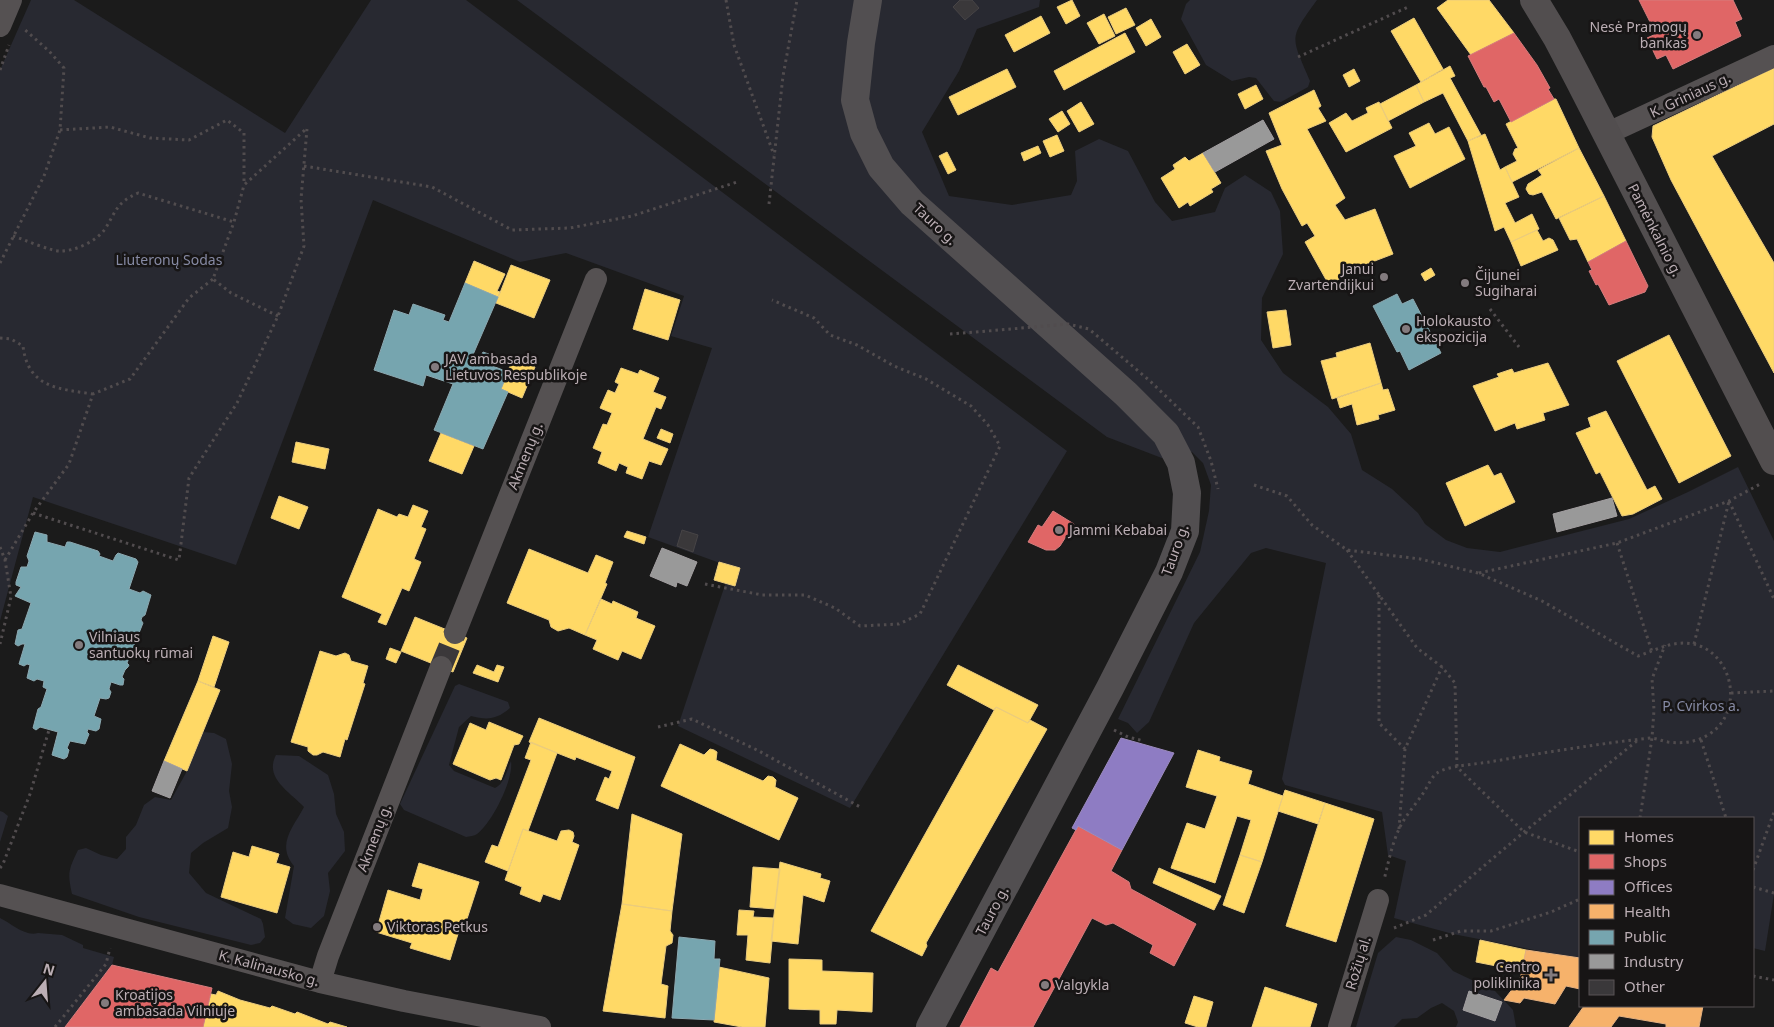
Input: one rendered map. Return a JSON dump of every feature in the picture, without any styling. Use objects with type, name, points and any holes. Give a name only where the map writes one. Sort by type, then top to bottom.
[{"type":"main road","name":"Tauro g.","points":[[868,0],[860,43],[855,100],[864,133],[881,167],[912,203],[1126,394],[1166,434],[1182,463],[1187,493],[1185,531],[1169,572],[1110,688],[930,1027]]},
{"type":"main road","name":"Pamėnkalnio g.","points":[[1534,0],[1557,38],[1740,398],[1770,471]]},
{"type":"street","points":[[9,25],[11,0]]},
{"type":"street","name":"K. Griniaus g.","points":[[1606,134],[1774,56]]},
{"type":"street","name":"Akmenų g.","points":[[455,633],[596,279]]},
{"type":"street","name":"Akmenų g.","points":[[320,982],[328,956],[442,667]]},
{"type":"street","name":"K. Kalinausko g.","points":[[0,896],[320,982],[404,1001],[540,1027]]},
{"type":"street","name":"Rožių al.","points":[[1339,1027],[1378,900]]},
{"type":"path","points":[[726,0],[734,45],[774,156]]},
{"type":"path","points":[[769,204],[783,76],[797,0]]},
{"type":"path","points":[[1298,58],[1408,7]]},
{"type":"path","points":[[0,263],[44,176],[60,130],[64,68],[49,51],[9,25]]},
{"type":"path","points":[[0,338],[12,339],[22,346],[31,372],[52,388],[93,394],[130,379],[190,298],[213,279],[234,222],[244,185],[244,133],[227,120],[189,140],[150,138],[110,127],[60,130]]},
{"type":"path","points":[[33,513],[178,560],[189,478],[237,403],[278,316],[304,246],[301,198],[307,129],[244,185]]},
{"type":"path","points":[[304,166],[432,187],[512,230],[570,228],[632,216],[737,182]]},
{"type":"path","points":[[13,236],[60,252],[87,244],[104,231],[117,207],[125,199],[138,193],[234,222]]},
{"type":"path","points":[[213,279],[231,293],[278,316]]},
{"type":"path","points":[[704,584],[762,594],[805,595],[835,608],[860,626],[899,624],[920,614],[1000,446],[988,424],[971,406],[926,379],[894,366],[857,345],[830,335],[814,318],[772,300]]},
{"type":"path","points":[[1490,309],[1519,347]]},
{"type":"path","points":[[950,334],[1068,324],[1089,329],[1198,427],[1211,461],[1218,489]]},
{"type":"path","points":[[5,560],[33,513],[69,464],[93,394]]},
{"type":"path","points":[[1478,573],[1617,544],[1729,501],[1770,471]]},
{"type":"path","points":[[1254,485],[1287,496],[1312,525],[1347,550],[1416,648],[1442,667],[1455,683],[1457,767],[1524,832],[1579,852]]},
{"type":"path","points":[[1729,501],[1774,599]]},
{"type":"path","points":[[1694,644],[1729,501]]},
{"type":"path","points":[[1617,544],[1652,652]]},
{"type":"path","points":[[0,547],[5,560],[11,597],[0,644]]},
{"type":"path","points":[[1347,550],[1420,559],[1478,573],[1542,601],[1638,656],[1652,652],[1665,645],[1679,643],[1694,644],[1709,651],[1721,662],[1729,677],[1732,693],[1729,708],[1723,721],[1713,732],[1701,740],[1684,743],[1652,738],[1457,767],[1437,773],[1399,830]]},
{"type":"path","points":[[1379,595],[1379,723],[1405,748]]},
{"type":"path","points":[[1640,817],[1652,738],[1654,710],[1652,679],[1665,645]]},
{"type":"path","points":[[1378,900],[1399,830],[1405,748],[1442,667]]},
{"type":"path","points":[[1732,693],[1774,691]]},
{"type":"path","points":[[658,727],[692,719],[759,751],[862,808]]},
{"type":"path","points":[[0,868],[30,794],[49,730]]},
{"type":"path","points":[[1120,733],[1144,741]]},
{"type":"path","points":[[1394,928],[1426,915],[1524,832],[1638,740]]},
{"type":"path","points":[[1701,740],[1726,817]]},
{"type":"path","points":[[1754,867],[1774,812]]},
{"type":"path","points":[[1754,887],[1774,893]]},
{"type":"path","points":[[1433,940],[1461,931],[1490,931],[1551,912],[1579,899]]},
{"type":"path","points":[[55,1027],[106,964],[115,926]]},
{"type":"path","points":[[1754,976],[1774,980]]},
{"type":"green space","name":"Liuteronų Sodas","points":[[31,0],[74,0],[285,133],[371,0],[466,0],[1067,451],[850,808],[678,726],[731,567],[648,537],[712,348],[671,336],[684,296],[566,253],[520,262],[373,200],[236,565],[33,497],[0,621],[0,70]]},
{"type":"green space","name":"P. Cvirkos a.","points":[[517,0],[1040,0],[1039,7],[977,29],[959,71],[922,132],[949,196],[1012,205],[1071,195],[1077,181],[1075,151],[1099,139],[1128,151],[1155,202],[1172,221],[1215,212],[1225,188],[1245,175],[1271,192],[1280,211],[1283,254],[1262,298],[1261,340],[1283,373],[1328,407],[1351,434],[1362,470],[1392,489],[1418,513],[1425,524],[1446,540],[1467,548],[1500,552],[1629,519],[1738,467],[1774,541],[1774,894],[1765,951],[1754,948],[1754,817],[1579,817],[1579,959],[1453,934],[1394,918],[1406,861],[1388,855],[1382,812],[1285,785],[1282,779],[1326,563],[1266,548],[1251,553],[1194,623],[1149,722],[1137,733],[1128,723],[1118,719],[1200,552],[1209,511],[1211,485],[1203,463],[1192,452],[1167,460],[1107,437]]},
{"type":"green space","points":[[1190,0],[1317,0],[1301,23],[1296,39],[1299,55],[1310,81],[1308,87],[1281,102],[1274,101],[1256,78],[1249,77],[1232,81],[1206,65],[1181,19],[1186,4]]},
{"type":"green space","points":[[459,684],[508,702],[510,708],[496,717],[482,718],[471,716],[459,727],[449,765],[454,771],[495,788],[503,780],[511,761],[506,789],[495,811],[477,834],[466,837],[404,810],[400,804],[455,686]]},
{"type":"green space","points":[[203,732],[214,733],[226,739],[232,764],[229,791],[232,807],[228,828],[203,843],[191,853],[189,873],[206,893],[261,919],[265,937],[260,943],[251,945],[139,917],[72,894],[70,871],[78,850],[86,848],[101,855],[117,859],[126,849],[126,837],[136,825],[144,805],[155,797],[171,800],[187,771]]},
{"type":"green space","points":[[276,755],[299,756],[328,775],[334,794],[336,814],[344,832],[345,851],[328,873],[330,891],[324,916],[311,928],[293,924],[285,918],[294,866],[286,850],[286,843],[291,829],[304,807],[285,790],[276,777],[273,771],[273,763]]},
{"type":"green space","points":[[0,811],[8,816],[0,842]]},
{"type":"green space","points":[[0,918],[28,933],[62,935],[83,945],[83,948],[114,957],[112,965],[65,1027],[0,1027]]},
{"type":"green space","points":[[1396,937],[1411,940],[1437,953],[1453,971],[1495,991],[1513,1010],[1516,1027],[1456,1027],[1458,1022],[1454,1011],[1442,1003],[1417,1018],[1402,1019],[1394,1027],[1356,1027],[1378,953]]},
{"type":"building: Homes","points":[[1072,0],[1080,16],[1066,24],[1057,7]]},
{"type":"building: Homes","points":[[1448,0],[1489,0],[1514,33],[1471,55],[1437,8]]},
{"type":"building: Homes","points":[[1126,8],[1135,25],[1116,34],[1108,17]]},
{"type":"building: Homes","points":[[1104,14],[1115,36],[1099,44],[1087,23]]},
{"type":"building: Homes","points":[[1041,16],[1050,33],[1014,52],[1005,35]]},
{"type":"building: Homes","points":[[1414,18],[1443,69],[1421,82],[1391,31]]},
{"type":"building: Homes","points":[[1151,19],[1161,37],[1146,46],[1136,28]]},
{"type":"building: Homes","points":[[1125,33],[1135,52],[1064,90],[1054,71]]},
{"type":"building: Homes","points":[[1187,44],[1200,65],[1185,74],[1173,52]]},
{"type":"building: Homes","points":[[1450,66],[1455,76],[1450,78],[1481,135],[1468,141],[1443,93],[1424,102],[1416,85]]},
{"type":"building: Homes","points":[[1774,68],[1774,124],[1712,156],[1774,263],[1774,373],[1671,180],[1652,137],[1653,126]]},
{"type":"building: Homes","points":[[1007,69],[1016,87],[958,115],[949,97]]},
{"type":"building: Homes","points":[[1354,69],[1360,81],[1349,87],[1343,75]]},
{"type":"building: Homes","points":[[1256,85],[1263,99],[1245,109],[1238,94]]},
{"type":"building: Homes","points":[[1416,85],[1424,102],[1388,121],[1380,104]]},
{"type":"building: Homes","points":[[1314,90],[1321,106],[1318,108],[1326,121],[1307,129],[1345,198],[1335,205],[1345,220],[1375,209],[1393,254],[1359,267],[1329,285],[1305,242],[1315,236],[1307,223],[1302,226],[1282,189],[1266,151],[1282,145],[1269,113]]},
{"type":"building: Homes","points":[[1556,99],[1579,148],[1512,182],[1505,167],[1517,161],[1513,154],[1515,149],[1518,148],[1506,124]]},
{"type":"building: Homes","points":[[1081,102],[1094,124],[1079,132],[1067,111]]},
{"type":"building: Homes","points":[[1379,102],[1392,128],[1346,152],[1329,123],[1346,113],[1352,121],[1368,113],[1366,108]]},
{"type":"building: Homes","points":[[1062,111],[1070,124],[1058,132],[1049,119]]},
{"type":"building: Homes","points":[[1429,123],[1435,134],[1449,127],[1465,159],[1410,188],[1394,156],[1416,146],[1409,133]]},
{"type":"building: Homes","points":[[1485,134],[1500,170],[1505,167],[1519,197],[1505,203],[1515,223],[1532,214],[1539,229],[1511,242],[1504,227],[1495,231],[1468,141]]},
{"type":"building: Homes","points":[[1057,135],[1064,151],[1050,157],[1043,141]]},
{"type":"building: Homes","points":[[1038,146],[1041,153],[1024,161],[1021,153]]},
{"type":"building: Homes","points":[[1579,148],[1604,196],[1556,219],[1542,192],[1533,195],[1529,194],[1526,189],[1528,184],[1542,175],[1538,170]]},
{"type":"building: Homes","points":[[947,152],[956,170],[948,174],[939,156]]},
{"type":"building: Homes","points":[[1203,153],[1221,183],[1211,189],[1213,192],[1190,206],[1188,202],[1179,208],[1161,178],[1175,169],[1173,165],[1185,157],[1189,161]]},
{"type":"building: Homes","points":[[1604,196],[1626,241],[1588,262],[1577,239],[1570,240],[1559,218]]},
{"type":"building: Homes","points":[[1537,230],[1543,241],[1549,238],[1553,240],[1558,250],[1521,266],[1511,242]]},
{"type":"building: Homes","points":[[474,261],[505,274],[497,291],[500,292],[498,297],[465,283]]},
{"type":"building: Homes","points":[[511,265],[550,280],[534,318],[496,303]]},
{"type":"building: Homes","points":[[1431,268],[1435,275],[1425,281],[1421,274]]},
{"type":"building: Homes","points":[[645,289],[680,300],[668,340],[633,329]]},
{"type":"building: Homes","points":[[1286,310],[1291,345],[1273,348],[1267,312]]},
{"type":"building: Homes","points":[[1669,335],[1731,456],[1679,483],[1617,361]]},
{"type":"building: Homes","points":[[1370,343],[1381,383],[1332,399],[1321,361],[1337,357],[1336,353]]},
{"type":"building: Homes","points":[[513,358],[535,367],[522,398],[501,389]]},
{"type":"building: Homes","points":[[1548,363],[1569,405],[1543,413],[1545,420],[1517,429],[1515,423],[1495,431],[1473,386],[1499,377],[1497,374],[1512,369],[1514,373]]},
{"type":"building: Homes","points":[[621,368],[638,374],[640,370],[659,378],[653,392],[666,397],[661,409],[656,407],[643,439],[668,449],[661,465],[649,461],[642,479],[626,473],[628,467],[619,463],[616,471],[598,463],[602,452],[593,448],[603,424],[607,425],[612,413],[600,408],[608,390],[615,393],[619,384],[615,382]]},
{"type":"building: Homes","points":[[1381,383],[1383,390],[1388,389],[1395,410],[1378,415],[1379,419],[1357,425],[1352,404],[1340,408],[1337,398]]},
{"type":"building: Homes","points":[[1606,411],[1647,490],[1655,486],[1662,499],[1633,514],[1622,516],[1600,472],[1596,474],[1576,433],[1591,427],[1588,418]]},
{"type":"building: Homes","points":[[661,429],[673,434],[670,443],[657,438]]},
{"type":"building: Homes","points":[[441,433],[474,446],[462,474],[429,461]]},
{"type":"building: Homes","points":[[296,442],[329,449],[325,469],[292,462]]},
{"type":"building: Homes","points":[[1488,465],[1494,476],[1501,473],[1515,502],[1465,526],[1446,483]]},
{"type":"building: Homes","points":[[279,496],[308,507],[299,529],[271,518]]},
{"type":"building: Homes","points":[[413,505],[428,511],[421,527],[426,529],[414,559],[421,562],[409,591],[402,588],[386,625],[378,622],[382,614],[342,597],[378,509],[397,517],[399,514],[408,517]]},
{"type":"building: Homes","points":[[627,531],[646,537],[644,544],[624,537]]},
{"type":"building: Homes","points":[[529,549],[588,573],[596,555],[613,562],[605,583],[607,584],[585,635],[569,628],[558,631],[551,627],[549,620],[507,603]]},
{"type":"building: Homes","points":[[719,562],[740,568],[735,586],[714,580]]},
{"type":"building: Homes","points":[[601,599],[612,604],[613,601],[638,612],[636,618],[655,626],[641,659],[622,651],[618,660],[593,649],[597,640],[585,635]]},
{"type":"building: Homes","points":[[415,617],[467,638],[453,672],[401,651]]},
{"type":"building: Homes","points":[[213,636],[229,642],[214,687],[198,681]]},
{"type":"building: Homes","points":[[390,648],[401,652],[396,663],[386,659]]},
{"type":"building: Homes","points":[[320,651],[336,656],[345,653],[349,655],[351,661],[368,666],[363,683],[365,684],[340,757],[323,752],[313,755],[308,751],[308,747],[291,742]]},
{"type":"building: Homes","points":[[477,665],[494,672],[497,665],[504,667],[498,682],[473,673]]},
{"type":"building: Homes","points":[[958,665],[1038,705],[1028,723],[996,707],[994,710],[947,685]]},
{"type":"building: Homes","points":[[198,681],[220,690],[187,771],[164,761]]},
{"type":"building: Homes","points":[[996,707],[1028,723],[1030,720],[1047,729],[926,943],[927,946],[922,956],[871,931]]},
{"type":"building: Homes","points":[[539,718],[635,757],[618,809],[596,800],[605,777],[609,779],[612,771],[576,757],[575,760],[529,742]]},
{"type":"building: Homes","points":[[489,722],[523,736],[519,744],[514,745],[501,780],[496,778],[490,780],[453,764],[470,723],[486,730]]},
{"type":"building: Homes","points":[[531,742],[557,753],[528,831],[523,829],[508,871],[485,862],[492,845],[498,847],[531,760],[525,758]]},
{"type":"building: Homes","points":[[680,744],[704,755],[710,749],[714,750],[717,752],[716,760],[763,781],[768,776],[773,777],[776,780],[775,787],[798,798],[779,840],[661,786]]},
{"type":"building: Homes","points":[[1198,750],[1220,757],[1219,761],[1252,771],[1248,784],[1283,796],[1262,862],[1240,855],[1251,820],[1237,816],[1215,883],[1171,868],[1187,823],[1205,829],[1217,796],[1186,787]]},
{"type":"building: Homes","points":[[1285,790],[1325,803],[1318,824],[1278,811]]},
{"type":"building: Homes","points":[[1325,803],[1374,819],[1336,942],[1286,926]]},
{"type":"building: Homes","points":[[632,814],[682,834],[672,911],[622,904]]},
{"type":"building: Homes","points":[[523,829],[557,841],[561,831],[569,830],[573,832],[572,842],[579,845],[560,900],[543,894],[540,902],[520,894],[522,887],[505,880]]},
{"type":"building: Homes","points":[[252,846],[279,854],[276,863],[290,867],[277,913],[221,897],[233,852],[249,857]]},
{"type":"building: Homes","points":[[1240,855],[1262,862],[1244,913],[1223,905]]},
{"type":"building: Homes","points":[[780,862],[821,874],[820,878],[830,881],[824,902],[803,895],[798,944],[771,941]]},
{"type":"building: Homes","points":[[419,863],[479,882],[466,922],[462,921],[450,960],[410,948],[412,943],[376,932],[388,890],[420,900],[423,889],[412,886]]},
{"type":"building: Homes","points":[[753,867],[780,869],[775,909],[750,907]]},
{"type":"building: Homes","points":[[1159,868],[1221,896],[1214,910],[1153,883]]},
{"type":"building: Homes","points":[[622,904],[672,911],[670,931],[673,935],[672,943],[666,946],[661,984],[668,986],[665,1018],[603,1011]]},
{"type":"building: Homes","points":[[739,910],[754,911],[753,917],[774,918],[770,963],[746,960],[748,935],[737,935]]},
{"type":"building: Homes","points":[[1480,940],[1526,950],[1522,971],[1476,962]]},
{"type":"building: Homes","points":[[789,959],[822,960],[822,971],[873,973],[872,1012],[837,1010],[836,1024],[820,1024],[820,1010],[789,1009]]},
{"type":"building: Homes","points":[[719,967],[769,978],[765,1027],[742,1027],[714,1022]]},
{"type":"building: Homes","points":[[1265,987],[1317,1004],[1310,1027],[1252,1027]]},
{"type":"building: Homes","points":[[218,991],[240,1000],[270,1008],[272,1006],[295,1014],[297,1012],[328,1024],[330,1022],[347,1027],[203,1027],[211,994],[216,995]]},
{"type":"building: Homes","points":[[1194,996],[1213,1002],[1206,1027],[1185,1023]]},
{"type":"building: Shops","name":"Nesė Pramogų bankas","points":[[1639,0],[1733,0],[1742,19],[1735,22],[1741,36],[1673,69],[1666,55],[1657,59],[1647,38],[1656,34]]},
{"type":"building: Shops","points":[[1514,33],[1537,65],[1554,99],[1511,122],[1499,99],[1494,102],[1486,87],[1484,87],[1468,56]]},
{"type":"building: Shops","points":[[1626,241],[1648,286],[1645,292],[1609,305],[1589,271],[1592,270],[1588,262]]},
{"type":"building: Shops","points":[[1053,511],[1074,524],[1060,546],[1055,550],[1046,550],[1028,542],[1038,525],[1042,527]]},
{"type":"building: Shops","points":[[1078,826],[1122,850],[1111,871],[1129,882],[1131,889],[1196,924],[1174,966],[1150,953],[1153,945],[1113,923],[1106,925],[1092,918],[1033,1027],[960,1027],[991,968],[998,972]]},
{"type":"building: Shops","points":[[112,965],[212,988],[203,1027],[65,1027]]},
{"type":"building: Offices","points":[[1121,738],[1174,753],[1122,850],[1078,826],[1076,830],[1072,828]]},
{"type":"building: Health","name":"Centro poliklinika","points":[[1526,950],[1579,958],[1579,989],[1566,986],[1555,1004],[1524,998],[1520,1003],[1504,1000],[1520,979]]},
{"type":"building: Health","points":[[1583,1007],[1703,1007],[1699,1027],[1666,1027],[1666,1024],[1619,1016],[1611,1027],[1569,1027]]},
{"type":"building: Public","name":"JAV ambasada Lietuvos Respublikoje","points":[[465,283],[498,297],[472,357],[479,360],[483,352],[494,356],[490,365],[508,372],[501,389],[508,392],[483,449],[434,430],[453,384],[426,375],[423,386],[374,370],[394,310],[409,315],[413,304],[445,315],[443,320],[449,322]]},
{"type":"building: Public","name":"Holokausto ekspozicija","points":[[1397,294],[1402,304],[1413,299],[1441,353],[1409,370],[1400,351],[1397,352],[1373,306]]},
{"type":"building: Public","name":"Vilniaus santuokų rūmai","points":[[35,532],[47,535],[47,542],[65,547],[67,542],[70,542],[98,551],[99,556],[113,561],[118,553],[136,559],[138,562],[129,589],[140,593],[143,591],[151,595],[145,615],[141,620],[143,623],[127,663],[129,665],[122,677],[124,679],[123,685],[111,682],[109,698],[100,698],[94,716],[101,719],[99,729],[96,731],[88,729],[87,732],[89,734],[85,744],[70,741],[67,748],[69,750],[67,757],[64,759],[52,755],[58,732],[40,727],[36,730],[33,728],[38,709],[41,707],[47,689],[43,687],[44,681],[37,679],[34,681],[27,678],[30,665],[24,666],[19,664],[25,644],[18,646],[15,644],[18,630],[22,629],[31,603],[15,596],[21,587],[16,585],[16,582],[21,567],[27,567],[29,561],[27,556]]},
{"type":"building: Public","points":[[679,937],[715,941],[714,959],[720,959],[714,1020],[672,1018]]},
{"type":"building: Industry","points":[[1263,120],[1274,139],[1215,172],[1203,153]]},
{"type":"building: Industry","points":[[1612,498],[1617,516],[1557,532],[1553,514]]},
{"type":"building: Industry","points":[[662,548],[697,562],[687,586],[677,582],[676,587],[650,576]]},
{"type":"building: Industry","points":[[164,761],[182,769],[170,798],[152,791]]},
{"type":"building: Industry","points":[[1469,991],[1502,1002],[1495,1021],[1463,1010]]},
{"type":"building: Other","points":[[960,0],[972,0],[979,8],[965,20],[953,7]]},
{"type":"building: Other","points":[[682,530],[698,535],[693,552],[677,546]]},
{"type":"tunnel","points":[[441,667],[455,633]]},
{"type":"place","name":"Nesė Pramogų bankas","points":[[1697,35]]},
{"type":"place","name":"Janui Zvartendijkui","points":[[1384,277]]},
{"type":"place","name":"Čijunei Sugiharai","points":[[1465,283]]},
{"type":"place","name":"Holokausto ekspozicija","points":[[1406,329]]},
{"type":"place","name":"JAV ambasada Lietuvos Respublikoje","points":[[435,367]]},
{"type":"place","name":"Jammi Kebabai","points":[[1059,530]]},
{"type":"place","name":"Vilniaus santuokų rūmai","points":[[79,645]]},
{"type":"place","name":"Viktoras Petkus","points":[[377,927]]},
{"type":"place","name":"Centro poliklinika","points":[[1551,975]]},
{"type":"place","name":"Valgykla","points":[[1045,985]]},
{"type":"place","name":"Kroatijos ambasada Vilniuje","points":[[105,1003]]}]
